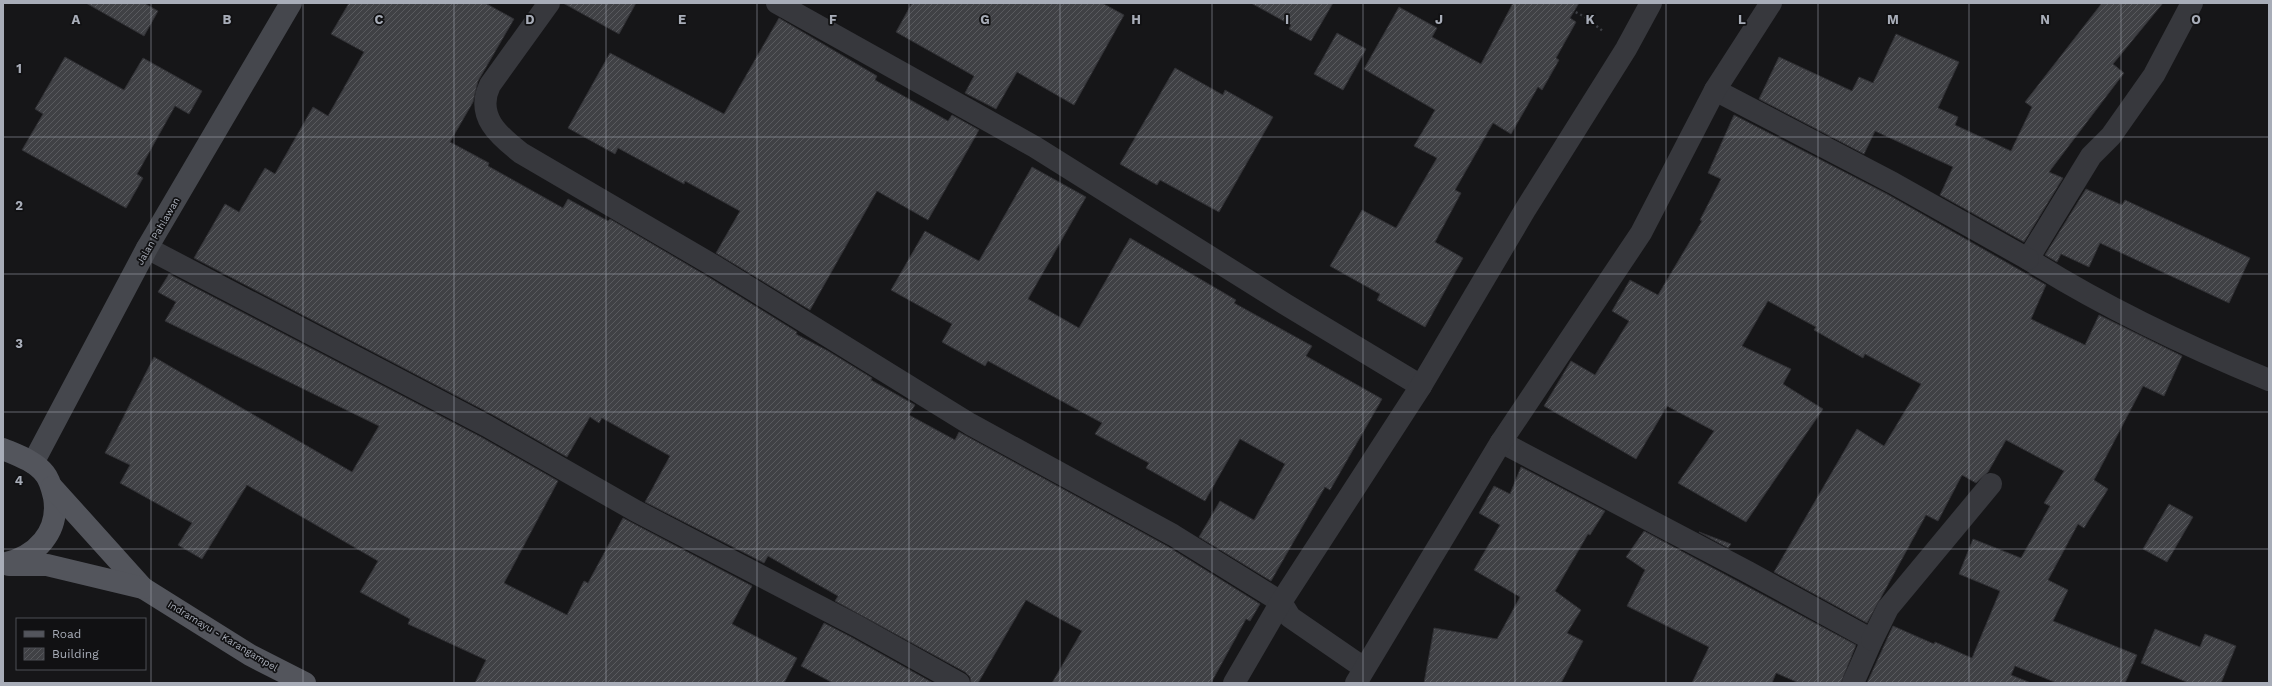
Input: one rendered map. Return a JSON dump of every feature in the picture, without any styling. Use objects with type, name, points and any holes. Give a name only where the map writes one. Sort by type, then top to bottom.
[{"type":"main road","points":[[3,449],[33,463],[46,474],[52,487],[56,507],[54,520],[42,544],[20,561],[3,565]]},
{"type":"main road","points":[[52,487],[143,588]]},
{"type":"main road","points":[[3,565],[47,565],[81,575],[143,588]]},
{"type":"main road","name":"Indramayu - Karangampel","points":[[143,588],[250,655],[305,683]]},
{"type":"street","name":"Jalan Pahlawan","points":[[33,463],[147,248],[291,3]]},
{"type":"street","points":[[549,3],[485,94],[485,109],[490,124],[505,141],[522,153],[716,267],[970,424],[1173,535],[1286,610],[1357,670],[1501,442],[1641,233],[1716,90],[1770,3]]},
{"type":"street","points":[[777,3],[1035,147],[1285,304],[1421,386]]},
{"type":"street","points":[[1234,683],[1286,610],[1525,210],[1626,49],[1651,3]]},
{"type":"street","points":[[2028,259],[2091,156],[2111,136],[2154,75],[2192,3]]},
{"type":"street","points":[[1716,90],[1894,183],[2028,259],[2066,283],[2202,352],[2269,380]]},
{"type":"street","points":[[147,248],[310,336],[487,426],[636,511],[857,626],[959,683]]},
{"type":"street","points":[[1501,442],[1755,575],[1872,640]]},
{"type":"street","points":[[1853,683],[1888,608],[1991,484]]},
{"type":"path","points":[[1558,3],[1585,17],[1626,49]]},
{"type":"building","points":[[86,3],[144,3],[158,11],[144,36]]},
{"type":"building","points":[[349,3],[485,3],[514,19],[478,81],[473,102],[450,142],[489,163],[488,166],[563,208],[568,199],[608,221],[610,219],[710,278],[797,332],[796,334],[828,351],[872,378],[871,380],[915,405],[909,415],[955,440],[959,432],[1167,546],[1260,604],[1250,621],[1246,619],[1211,683],[1052,683],[1082,631],[1026,600],[978,683],[971,683],[970,677],[965,672],[835,601],[838,596],[768,556],[764,563],[645,502],[670,456],[602,418],[599,423],[590,417],[567,457],[493,415],[194,258],[225,204],[239,212],[265,168],[275,174],[313,107],[328,116],[364,52],[331,34]]},
{"type":"building","points":[[563,3],[636,3],[619,34]]},
{"type":"building","points":[[912,3],[1102,3],[1124,15],[1074,105],[1017,72],[996,109],[965,93],[974,76],[896,32]]},
{"type":"building","points":[[1251,3],[1333,3],[1311,41],[1289,29],[1291,25]]},
{"type":"building","points":[[1513,3],[1579,3],[1570,18],[1576,22],[1556,58],[1559,60],[1542,90],[1538,87],[1511,134],[1493,123],[1455,190],[1461,193],[1435,242],[1463,258],[1425,327],[1377,300],[1380,294],[1330,266],[1362,210],[1396,228],[1437,158],[1414,146],[1435,110],[1364,69],[1399,7],[1437,28],[1432,37],[1481,64]]},
{"type":"building","points":[[2102,3],[2163,3],[2113,64],[2124,73],[2049,172],[2063,178],[2024,242],[1940,195],[1953,167],[1875,131],[1864,154],[1759,99],[1779,57],[1852,91],[1859,77],[1873,83],[1896,34],[1959,62],[1938,108],[1958,117],[1955,125],[2011,151],[2032,107],[2025,102]]},
{"type":"building","points":[[779,18],[877,76],[875,80],[948,121],[952,115],[979,130],[928,220],[877,191],[810,310],[716,253],[740,211],[685,181],[684,184],[618,148],[615,154],[568,128],[610,53],[724,114]]},
{"type":"building","points":[[1337,33],[1366,49],[1343,90],[1314,74]]},
{"type":"building","points":[[65,57],[124,90],[143,58],[202,91],[189,114],[175,106],[137,174],[143,178],[126,208],[22,150],[43,114],[35,109]]},
{"type":"building","points":[[1175,68],[1223,95],[1225,90],[1273,117],[1219,212],[1160,180],[1157,185],[1120,164]]},
{"type":"building","points":[[1734,115],[1887,194],[2046,285],[2031,319],[2085,345],[2099,315],[2182,356],[2164,396],[2143,386],[2094,480],[2108,489],[2084,528],[2078,524],[2048,580],[2068,590],[2053,621],[2137,655],[2125,683],[2057,683],[2015,666],[2011,675],[2031,683],[1867,683],[1893,626],[1934,644],[1935,642],[1972,658],[2000,591],[1959,574],[1973,539],[2021,558],[2050,506],[2044,503],[2064,471],[2006,440],[1988,472],[1976,483],[1962,475],[1938,521],[1926,515],[1867,623],[1774,572],[1857,429],[1884,446],[1921,384],[1865,354],[1863,358],[1814,330],[1816,327],[1768,301],[1742,346],[1791,369],[1783,384],[1823,409],[1746,522],[1678,483],[1714,431],[1667,406],[1636,459],[1544,406],[1571,361],[1595,375],[1629,321],[1612,311],[1630,280],[1658,295],[1702,221],[1700,220],[1721,179],[1708,173]]},
{"type":"building","points":[[1032,167],[1086,197],[1028,299],[1079,328],[1130,238],[1236,300],[1234,303],[1312,346],[1306,356],[1382,399],[1330,490],[1325,487],[1271,581],[1199,537],[1220,501],[1254,520],[1285,464],[1240,439],[1205,501],[1146,468],[1149,463],[1095,434],[1102,423],[988,361],[985,366],[942,342],[952,324],[891,290],[925,231],[979,261]]},
{"type":"building","points":[[2086,189],[2122,205],[2125,200],[2250,258],[2229,303],[2100,243],[2089,267],[2061,254],[2057,262],[2045,255]]},
{"type":"building","points":[[169,274],[481,437],[558,481],[504,583],[567,615],[584,581],[588,583],[623,518],[752,586],[732,624],[797,658],[784,683],[475,683],[486,660],[408,624],[410,619],[360,592],[378,561],[247,485],[202,559],[178,545],[192,523],[120,483],[130,465],[105,453],[154,357],[352,472],[379,426],[165,321],[176,302],[158,292]]},
{"type":"building","points":[[1521,467],[1605,511],[1590,535],[1588,534],[1555,591],[1581,610],[1567,633],[1583,641],[1561,683],[1424,683],[1434,628],[1497,639],[1520,597],[1474,570],[1500,525],[1479,513],[1494,486],[1510,494]]},
{"type":"building","points":[[2169,504],[2193,517],[2167,562],[2143,549]]},
{"type":"building","points":[[1644,531],[1856,645],[1841,683],[1799,683],[1776,673],[1772,683],[1692,683],[1709,647],[1627,606],[1645,570],[1626,557]]},
{"type":"building","points":[[1699,532],[1731,544],[1728,548]]},
{"type":"building","points":[[824,623],[933,683],[833,683],[801,666]]},
{"type":"building","points":[[2155,629],[2200,647],[2205,634],[2236,646],[2221,683],[2189,683],[2141,663]]}]
